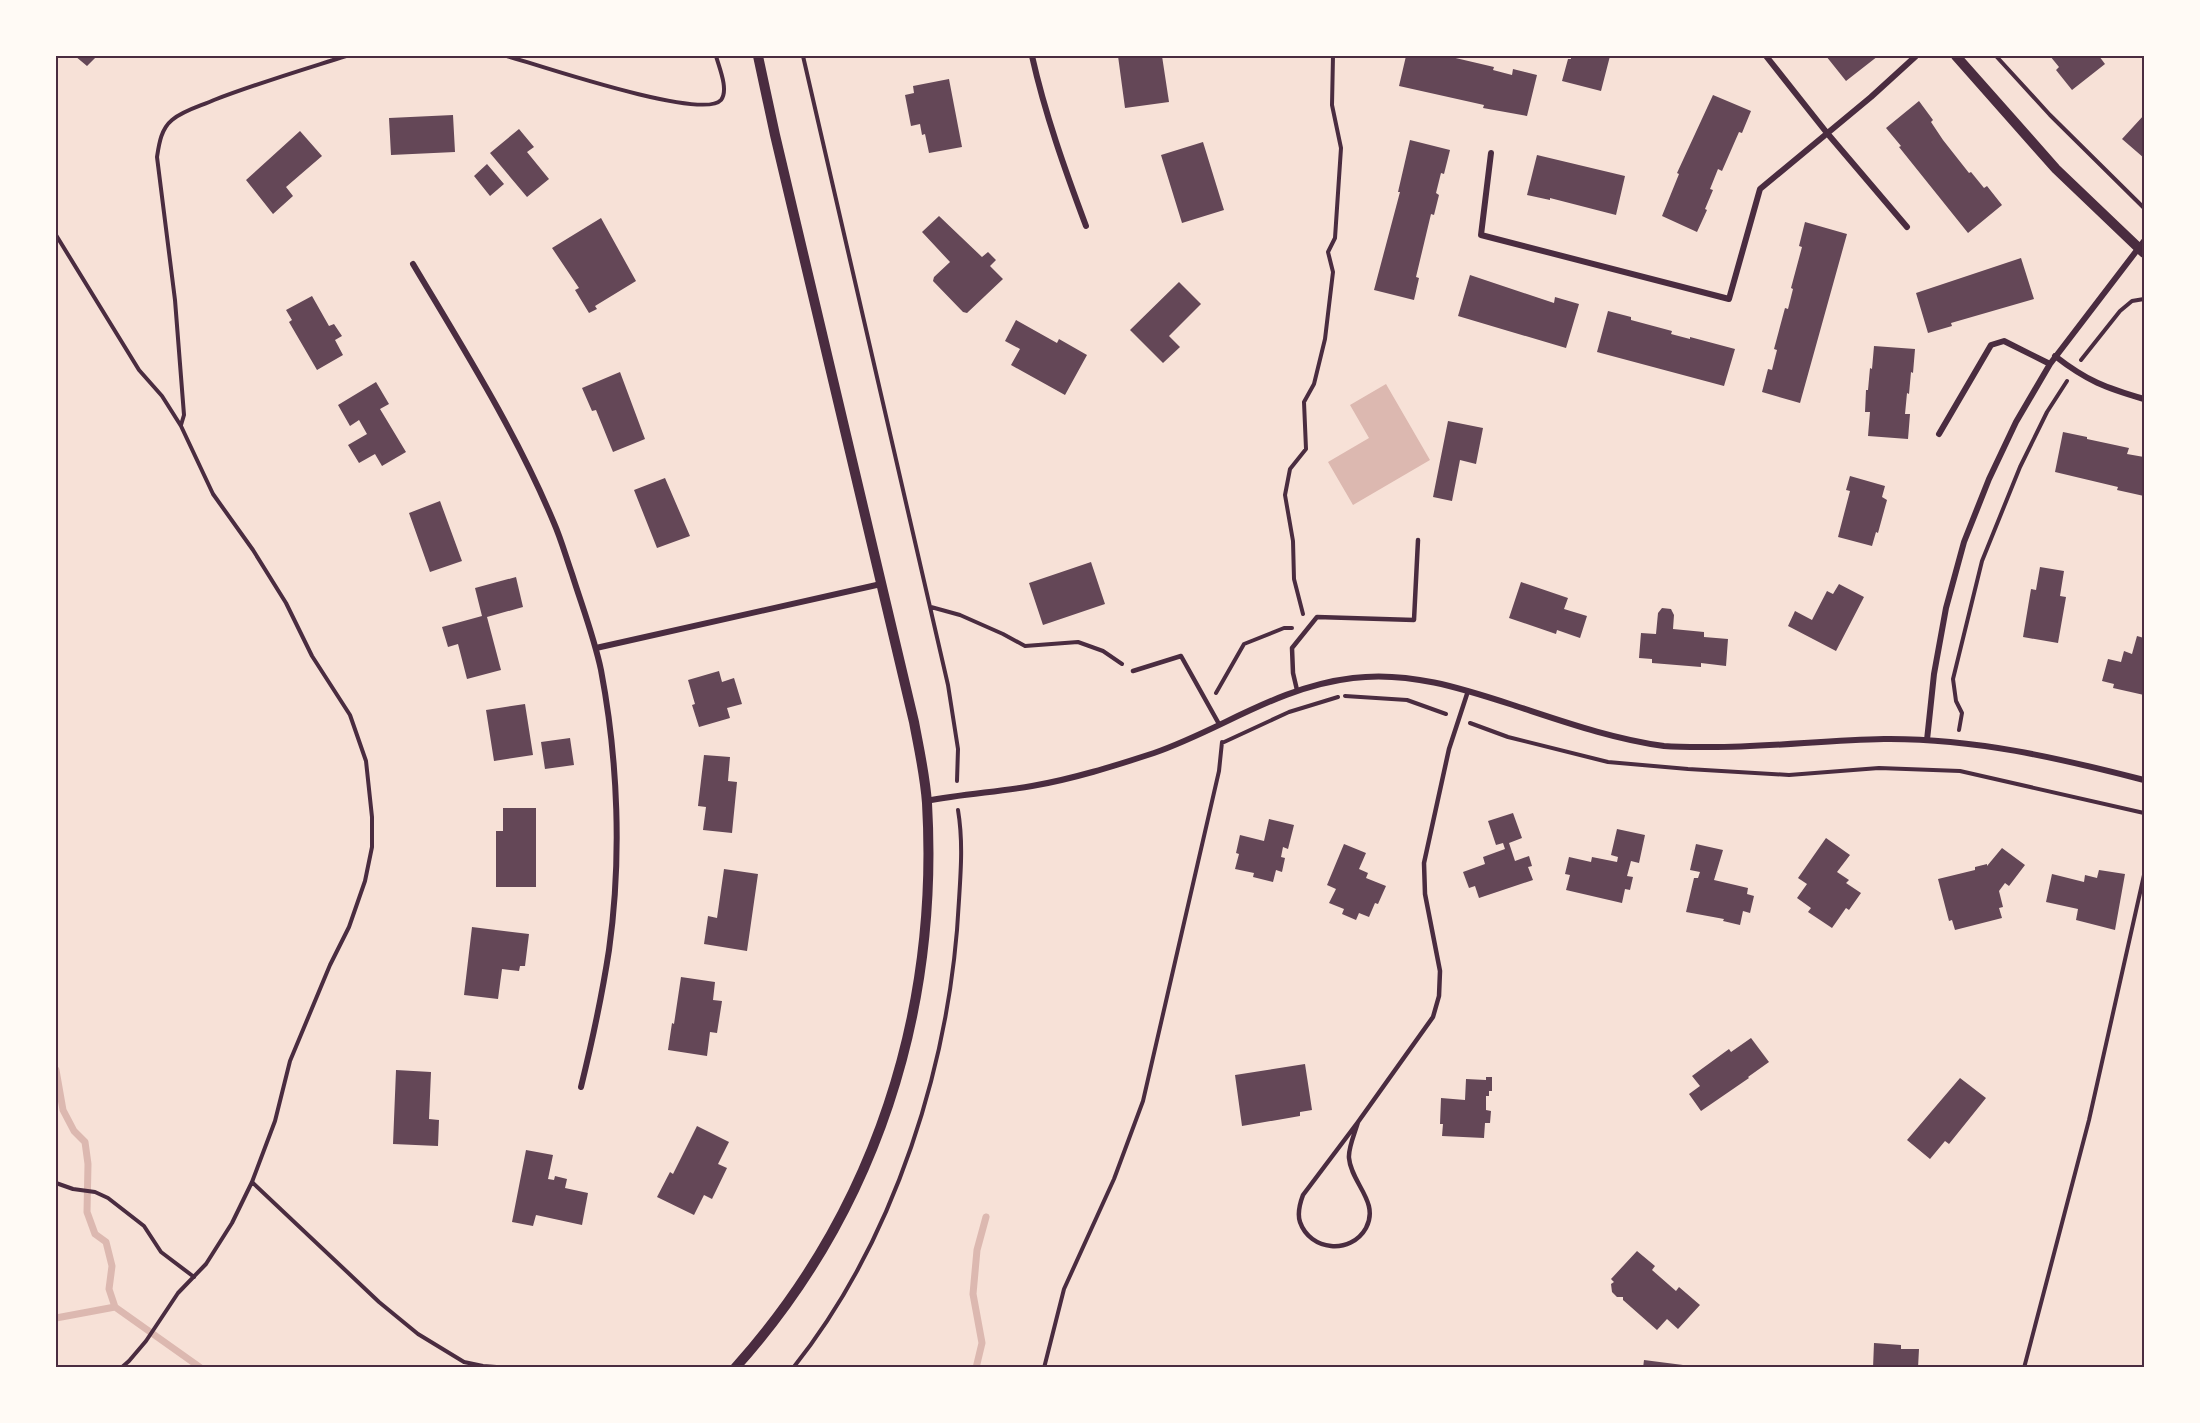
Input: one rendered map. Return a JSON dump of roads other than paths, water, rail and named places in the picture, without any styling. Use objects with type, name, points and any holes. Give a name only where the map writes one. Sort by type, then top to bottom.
[{"type":"street","points":[[735,1368],[760,1340],[799,1288],[832,1234],[862,1175],[886,1115],[906,1047],[919,982],[929,873],[927,801],[914,722],[758,56]]},
{"type":"street","points":[[1032,56],[1059,152],[1086,226]]},
{"type":"street","points":[[1766,56],[1827,133],[1907,227]]},
{"type":"street","points":[[1491,153],[1481,235],[1729,299],[1760,189],[1916,56]]},
{"type":"street","points":[[1927,740],[1934,674],[1944,619],[1964,542],[1989,479],[2007,441],[2055,356],[2142,247],[2056,169],[1956,56]]},
{"type":"street","points":[[413,264],[487,390],[528,467],[555,524],[596,648],[610,730],[615,795],[615,871],[609,948],[597,1020],[581,1088]]},
{"type":"street","points":[[1940,434],[1991,345],[2004,341],[2050,364]]},
{"type":"street","points":[[2055,356],[2074,371],[2105,388],[2145,399]]},
{"type":"street","points":[[596,648],[881,584]]},
{"type":"street","points":[[927,801],[1034,786],[1101,770],[1158,751],[1298,690],[1321,683],[1356,677],[1395,676],[1430,681],[1468,691],[1611,736],[1667,746],[1730,747],[1882,739],[1957,742],[2075,762],[2145,780]]},
{"type":"lane","points":[[1298,690],[1293,673],[1292,648],[1317,617],[1414,620],[1418,540]]},
{"type":"lane","points":[[1133,670],[1181,656],[1221,723]]},
{"type":"lane","points":[[1358,1122],[1349,1157],[1353,1175],[1368,1199],[1370,1212],[1366,1227],[1358,1238],[1346,1246],[1332,1247],[1319,1244],[1307,1235],[1300,1221],[1299,1208],[1303,1195],[1427,1026],[1439,996],[1440,971],[1425,894],[1425,863],[1449,749],[1468,691]]},
{"type":"waterway","points":[[56,1070],[63,1110],[74,1131],[85,1142],[88,1164],[87,1212],[95,1234],[106,1242],[112,1266],[109,1289],[115,1307]]},
{"type":"waterway","points":[[976,1368],[982,1343],[973,1294],[977,1250],[986,1217]]},
{"type":"waterway","points":[[56,1318],[115,1307],[201,1368]]}]
